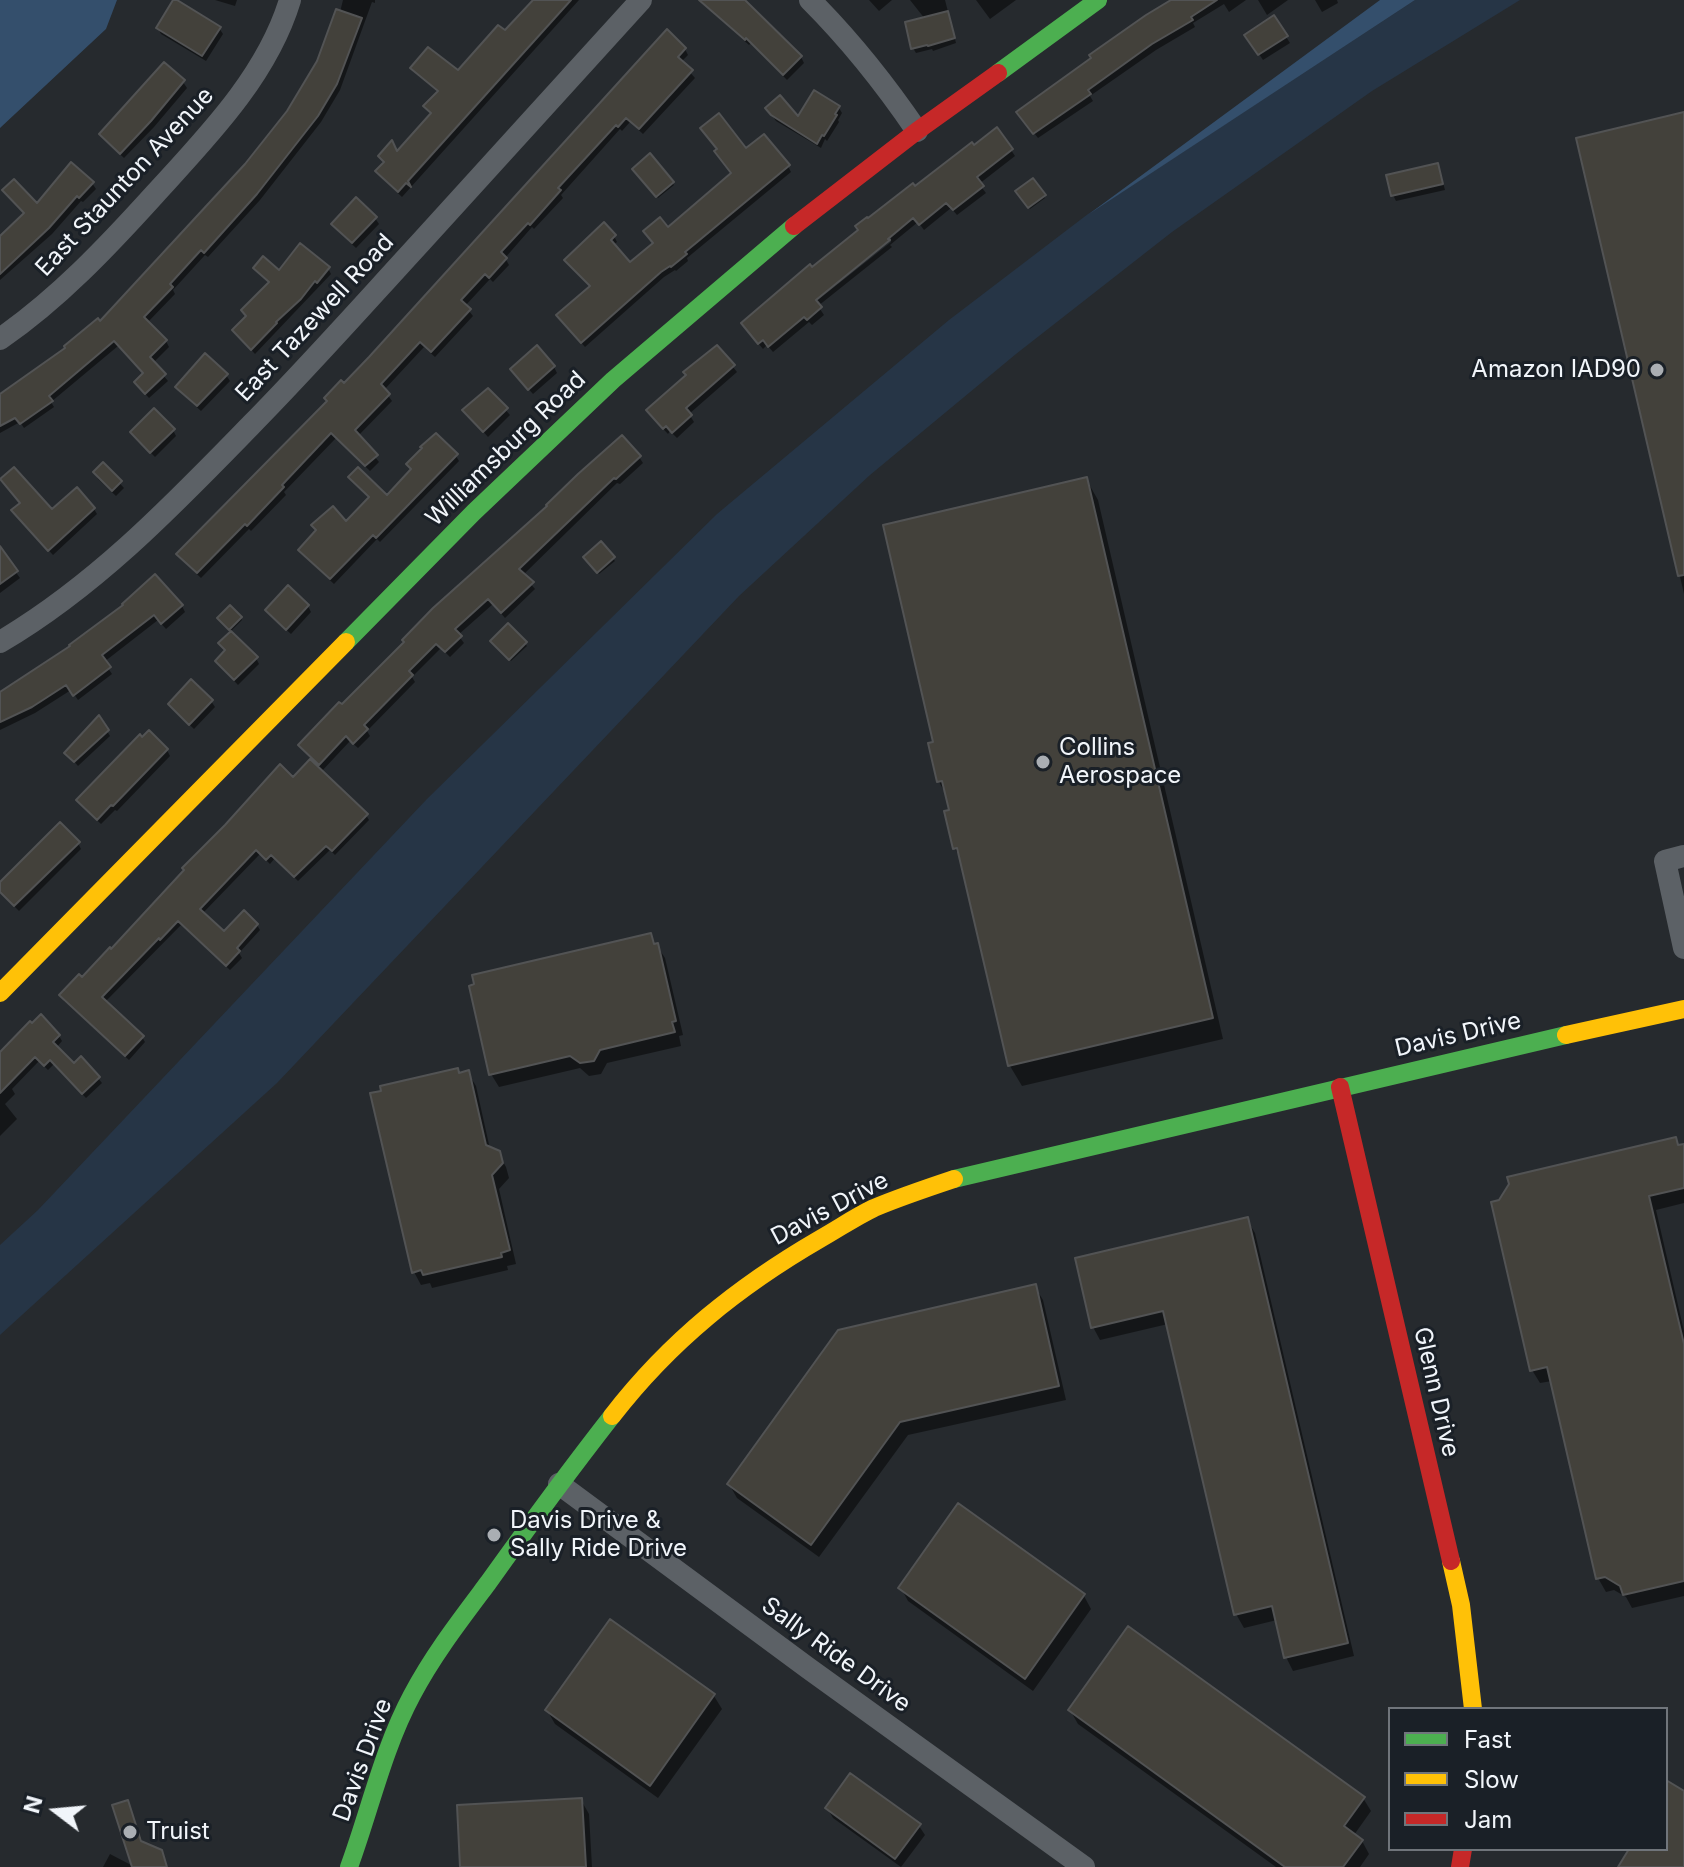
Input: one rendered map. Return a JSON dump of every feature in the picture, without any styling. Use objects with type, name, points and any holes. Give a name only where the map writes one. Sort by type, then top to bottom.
[{"type":"street","name":"East Staunton Avenue","points":[[0,339],[25,322],[81,272],[190,156],[246,87],[264,59],[290,0]]},
{"type":"street","name":"East Tazewell Road","points":[[0,642],[23,629],[100,571],[183,494],[297,378],[641,0]]},
{"type":"street","points":[[810,0],[869,65],[917,131]]},
{"type":"street","name":"Williamsburg Road","points":[[0,993],[474,512],[613,380],[769,246],[917,131],[1098,0]]},
{"type":"street","points":[[1684,856],[1665,861],[1684,948]]},
{"type":"street","name":"Davis Drive","points":[[349,1867],[388,1747],[412,1695],[437,1653],[559,1484],[637,1383],[706,1316],[780,1262],[872,1209],[972,1174],[1684,1009]]},
{"type":"street","name":"Glenn Drive","points":[[1340,1087],[1461,1605],[1473,1707]]},
{"type":"street","name":"Sally Ride Drive","points":[[559,1484],[1084,1867]]},
{"type":"shaded area","points":[[0,0],[117,0],[106,29],[0,128]]},
{"type":"shaded area","points":[[1380,0],[1415,0],[1089,214]]},
{"type":"shaded area","points":[[1415,0],[1520,0],[1372,91],[1172,232],[1016,354],[870,475],[739,596],[277,1083],[0,1335],[0,1245],[38,1210],[427,799],[717,514],[949,320],[1088,214]]},
{"type":"building","points":[[173,0],[221,27],[202,56],[156,28]]},
{"type":"building","points":[[533,0],[571,0],[408,181],[411,187],[406,183],[398,192],[375,171],[384,162],[378,156],[392,140],[397,151],[431,113],[423,106],[438,91],[410,68],[428,47],[458,70],[498,25],[505,30]]},
{"type":"building","points":[[699,0],[745,0],[802,56],[783,75],[746,38]]},
{"type":"building","points":[[1171,0],[1217,0],[1191,17],[1193,20],[1152,44],[1088,90],[1091,94],[1033,134],[1016,112],[1091,58],[1089,55]]},
{"type":"building","points":[[336,9],[362,18],[337,84],[318,116],[257,194],[204,253],[201,250],[170,284],[173,287],[144,317],[167,340],[150,357],[166,374],[145,394],[134,382],[143,373],[114,341],[49,396],[53,401],[20,424],[15,418],[0,426],[0,394],[65,348],[98,318],[100,321],[245,164],[287,111],[317,61]]},
{"type":"building","points":[[948,11],[955,38],[911,49],[905,22]]},
{"type":"building","points":[[1274,15],[1288,36],[1258,55],[1244,35]]},
{"type":"building","points":[[667,29],[686,48],[678,57],[693,70],[639,129],[626,118],[618,127],[616,125],[558,188],[561,190],[530,225],[528,223],[501,252],[507,258],[489,278],[485,274],[461,300],[471,309],[431,352],[420,342],[381,384],[390,394],[355,430],[378,455],[365,466],[331,433],[247,526],[245,524],[197,573],[176,554],[327,401],[324,398],[341,380],[344,383],[369,357]]},
{"type":"building","points":[[164,62],[185,80],[120,154],[99,134]]},
{"type":"building","points":[[814,90],[840,106],[817,144],[765,108],[780,95],[798,116]]},
{"type":"building","name":"Amazon IAD90","points":[[1684,112],[1684,575],[1678,576],[1576,138]]},
{"type":"building","points":[[719,113],[746,148],[764,134],[790,165],[581,343],[556,315],[590,286],[564,260],[604,222],[616,235],[611,240],[630,262],[653,243],[643,231],[660,217],[668,227],[731,173],[700,128]]},
{"type":"building","points":[[997,127],[1013,149],[977,177],[984,186],[953,210],[946,203],[919,225],[913,218],[816,300],[822,307],[807,320],[804,317],[768,347],[763,340],[758,344],[741,323],[810,264],[812,267],[858,230],[855,226]]},
{"type":"building","points":[[650,153],[674,182],[656,197],[632,169]]},
{"type":"building","points":[[71,162],[94,182],[0,274],[0,236],[24,213],[2,190],[14,179],[37,203]]},
{"type":"building","points":[[1438,163],[1443,184],[1391,196],[1386,175]]},
{"type":"building","points":[[1033,178],[1046,195],[1028,208],[1015,191]]},
{"type":"building","points":[[356,197],[377,217],[352,243],[331,224]]},
{"type":"building","points":[[300,243],[330,267],[251,350],[232,330],[246,316],[241,310],[269,282],[253,268],[263,256],[279,270]]},
{"type":"building","points":[[537,345],[555,366],[528,390],[510,369]]},
{"type":"building","points":[[717,345],[735,365],[686,408],[692,415],[672,433],[666,426],[663,429],[646,410],[686,375],[683,372]]},
{"type":"building","points":[[205,353],[228,374],[197,406],[175,387]]},
{"type":"building","points":[[488,388],[508,408],[483,432],[462,410]]},
{"type":"building","points":[[154,408],[175,429],[150,453],[130,432]]},
{"type":"building","points":[[436,433],[458,454],[376,538],[373,535],[330,579],[298,550],[316,530],[311,525],[333,506],[346,521],[369,497],[348,477],[358,467],[387,495],[411,469],[406,464]]},
{"type":"building","points":[[622,435],[641,456],[519,569],[534,582],[501,613],[488,599],[455,629],[462,636],[445,652],[436,644],[409,671],[413,675],[364,725],[368,729],[353,744],[346,736],[319,765],[298,745],[404,642],[402,640],[433,608]]},
{"type":"building","points":[[103,462],[122,481],[112,491],[93,472]]},
{"type":"building","points":[[14,467],[52,509],[77,487],[95,508],[48,551],[11,510],[20,503],[0,479]]},
{"type":"building","name":"Collins Aerospace","points":[[1087,477],[1213,1018],[1008,1066],[957,848],[953,849],[944,811],[949,810],[942,781],[937,782],[928,743],[933,742],[883,525]]},
{"type":"building","points":[[601,541],[615,557],[597,573],[583,557]]},
{"type":"building","points":[[0,546],[18,571],[0,584]]},
{"type":"building","points":[[155,574],[183,605],[161,624],[154,615],[102,655],[111,667],[73,696],[66,685],[32,707],[0,722],[0,692],[70,646],[123,605]]},
{"type":"building","points":[[288,585],[309,605],[286,630],[265,610]]},
{"type":"building","points":[[230,605],[242,617],[229,630],[217,618]]},
{"type":"building","points":[[508,623],[527,642],[509,660],[490,641]]},
{"type":"building","points":[[231,631],[258,657],[234,680],[215,661],[225,650],[218,643]]},
{"type":"building","points":[[191,679],[213,700],[189,725],[168,704]]},
{"type":"building","points":[[99,715],[109,730],[74,762],[64,753]]},
{"type":"building","points":[[149,730],[168,749],[97,820],[76,800],[140,734],[142,737]]},
{"type":"building","points":[[310,759],[368,814],[332,851],[326,846],[294,877],[271,855],[266,860],[256,850],[200,909],[224,931],[244,910],[258,924],[226,966],[178,921],[159,938],[102,997],[144,1036],[125,1056],[59,995],[79,974],[82,977],[111,949],[280,764],[293,777]]},
{"type":"building","points":[[60,822],[80,842],[14,906],[0,892],[0,882]]},
{"type":"building","points":[[651,933],[654,944],[658,943],[676,1021],[672,1022],[675,1032],[600,1050],[594,1061],[580,1063],[570,1056],[489,1075],[469,986],[474,984],[472,975]]},
{"type":"building","points":[[41,1014],[60,1035],[53,1042],[74,1063],[81,1056],[100,1077],[82,1094],[50,1060],[44,1066],[35,1057],[0,1093],[0,1052]]},
{"type":"building","points":[[458,1068],[459,1073],[469,1070],[486,1145],[500,1151],[503,1163],[492,1175],[510,1250],[501,1253],[502,1257],[423,1275],[421,1270],[412,1273],[370,1093],[381,1091],[380,1086]]},
{"type":"building","points":[[1676,1137],[1678,1145],[1684,1144],[1684,1188],[1649,1196],[1684,1344],[1684,1581],[1623,1595],[1620,1586],[1605,1577],[1596,1579],[1547,1367],[1530,1371],[1491,1202],[1499,1200],[1509,1184],[1507,1177]]},
{"type":"building","points":[[1248,1217],[1348,1643],[1284,1658],[1272,1606],[1234,1615],[1163,1311],[1091,1328],[1075,1258]]},
{"type":"building","points":[[1036,1284],[1059,1386],[900,1422],[811,1545],[727,1484],[838,1330]]},
{"type":"building","points":[[958,1503],[1085,1594],[1025,1679],[898,1588]]},
{"type":"building","points":[[610,1619],[715,1694],[650,1786],[545,1710]]},
{"type":"building","points":[[1128,1626],[1365,1797],[1344,1826],[1363,1840],[1343,1867],[1285,1867],[1068,1710]]},
{"type":"building","points":[[850,1773],[921,1824],[895,1859],[825,1808]]},
{"type":"building","points":[[1668,1781],[1684,1791],[1684,1867],[1618,1867],[1628,1851],[1668,1851]]},
{"type":"building","points":[[582,1798],[586,1867],[460,1867],[457,1805]]},
{"type":"building","name":"Truist","points":[[128,1800],[141,1841],[162,1850],[167,1867],[132,1867],[112,1805]]},
{"type":"traffic: fast","points":[[998,73],[1098,0]]},
{"type":"traffic: fast","points":[[346,642],[474,512],[613,380],[794,226]]},
{"type":"traffic: fast","points":[[954,1179],[1566,1035]]},
{"type":"traffic: fast","points":[[349,1867],[393,1737],[420,1680],[438,1651],[612,1416]]},
{"type":"traffic: slow","points":[[0,993],[346,642]]},
{"type":"traffic: slow","points":[[1566,1035],[1684,1009]]},
{"type":"traffic: slow","points":[[612,1416],[682,1339],[761,1276],[867,1212],[954,1179]]},
{"type":"traffic: slow","points":[[1451,1561],[1461,1605],[1473,1707]]},
{"type":"traffic: jam","points":[[794,226],[998,73]]},
{"type":"traffic: jam","points":[[1340,1087],[1451,1561]]},
{"type":"traffic: jam","points":[[1460,1867],[1463,1851]]},
{"type":"place","name":"Amazon IAD90","points":[[1657,370]]},
{"type":"place","name":"Collins Aerospace","points":[[1043,762]]},
{"type":"place","name":"Davis Drive & Sally Ride Drive","points":[[494,1535]]},
{"type":"place","name":"Truist","points":[[130,1832]]}]
